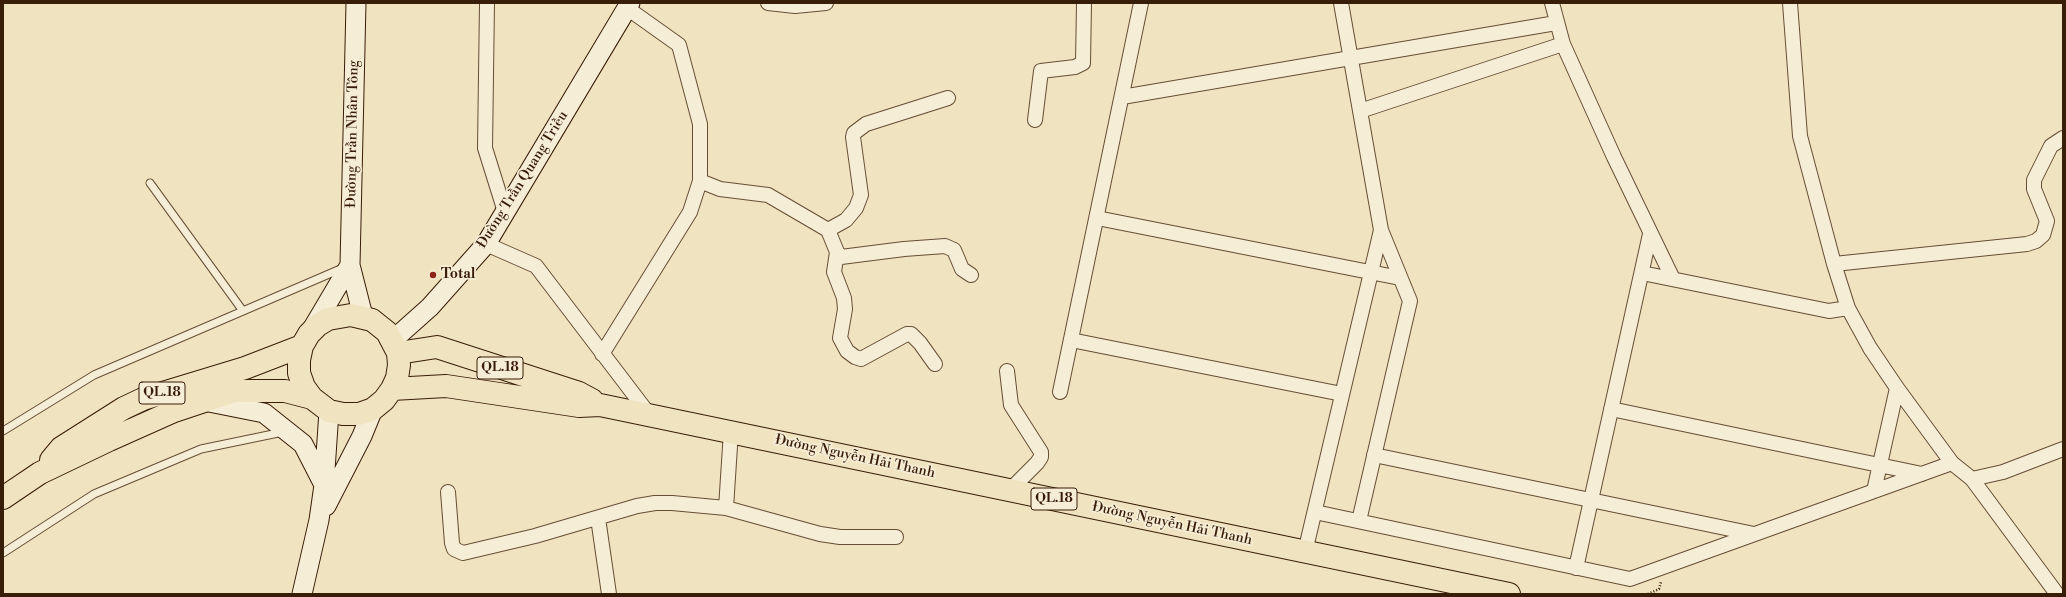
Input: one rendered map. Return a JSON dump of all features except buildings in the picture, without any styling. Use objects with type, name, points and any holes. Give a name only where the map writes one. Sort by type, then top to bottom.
[{"type":"highway","points":[[346,315],[363,316],[380,326],[395,347],[398,372],[392,389],[384,400],[373,409],[358,414],[344,414],[320,404],[304,387],[299,374],[299,360],[306,340],[328,319],[346,315]]},
{"type":"highway","name":"QL.18","points":[[40,473],[61,448],[124,408],[143,399],[245,368],[306,340]]},
{"type":"highway","name":"Đường Nguyễn Hải Thanh","points":[[395,347],[437,347],[579,393],[600,405]]},
{"type":"highway","name":"Đường Nguyễn Hải Thanh","points":[[392,389],[446,386],[579,406],[600,405],[648,413],[1509,594]]},
{"type":"highway","name":"QL.18","points":[[3,498],[40,473],[174,411],[234,391],[285,391],[320,404]]},
{"type":"street","name":"Đường Trần Nhân Tông","points":[[356,3],[350,265],[363,316]]},
{"type":"street","points":[[486,3],[485,148],[505,212]]},
{"type":"street","points":[[768,3],[796,6],[826,3]]},
{"type":"street","points":[[1035,120],[1041,70],[1075,67],[1083,64],[1084,3]]},
{"type":"street","points":[[1060,392],[1141,3]]},
{"type":"street","points":[[1341,3],[1381,230],[1410,301],[1359,521]]},
{"type":"street","points":[[1552,3],[1556,23],[1563,44],[1650,234],[1673,279]]},
{"type":"street","points":[[1790,3],[1800,136],[1834,264],[1848,308],[1870,348],[1897,388],[1952,463],[1972,480],[2057,594]]},
{"type":"street","points":[[602,354],[690,212],[700,181],[700,124],[679,45],[629,6]]},
{"type":"street","name":"Đường Trần Quang Triều","points":[[395,347],[486,244],[629,6]]},
{"type":"street","points":[[1122,97],[1556,23]]},
{"type":"street","points":[[1360,111],[1563,44]]},
{"type":"street","points":[[828,230],[846,220],[856,208],[861,195],[853,137],[854,133],[866,124],[948,98]]},
{"type":"street","points":[[1834,264],[2027,244],[2036,241],[2042,235],[2046,221],[2034,189],[2034,180],[2051,146],[2063,138]]},
{"type":"street","points":[[700,181],[720,189],[768,195],[828,230],[837,252],[841,257],[904,249],[944,246],[954,250],[962,269],[971,274]]},
{"type":"street","points":[[1097,218],[1400,278]]},
{"type":"street","points":[[1305,552],[1381,230]]},
{"type":"street","points":[[1576,568],[1650,234]]},
{"type":"street","points":[[486,244],[536,266],[648,413]]},
{"type":"street","points":[[837,252],[834,272],[844,298],[845,309],[840,338],[847,351],[861,359],[907,334],[910,334],[920,343],[935,364]]},
{"type":"street","name":"Đường Trần Nhân Tông","points":[[306,340],[350,265]]},
{"type":"street","points":[[1642,273],[1829,311],[1848,308]]},
{"type":"street","points":[[1071,340],[1342,394]]},
{"type":"street","points":[[1007,370],[1012,405],[1041,452],[1041,457],[1037,463],[1010,490]]},
{"type":"street","points":[[1874,492],[1897,388]]},
{"type":"street","points":[[204,401],[264,413],[303,444],[324,486]]},
{"type":"street","points":[[302,594],[319,520],[324,486],[320,404]]},
{"type":"street","points":[[319,520],[362,436],[373,409]]},
{"type":"street","points":[[1612,409],[1923,474]]},
{"type":"street","points":[[726,508],[731,431]]},
{"type":"street","points":[[1972,480],[2003,472],[2063,449]]},
{"type":"street","points":[[1374,454],[1591,501],[1755,534]]},
{"type":"street","points":[[1315,512],[1630,579],[1952,463]]},
{"type":"street","points":[[448,492],[452,543],[454,549],[463,553],[535,536],[637,506],[655,503],[726,508],[820,534],[846,537],[896,537]]},
{"type":"street","points":[[598,518],[609,594]]},
{"type":"lane","points":[[150,183],[243,311]]},
{"type":"lane","points":[[3,430],[94,375],[350,265]]},
{"type":"lane","points":[[3,553],[94,494],[201,449],[285,431]]},
{"type":"place","name":"Total","points":[[433,275]]}]
